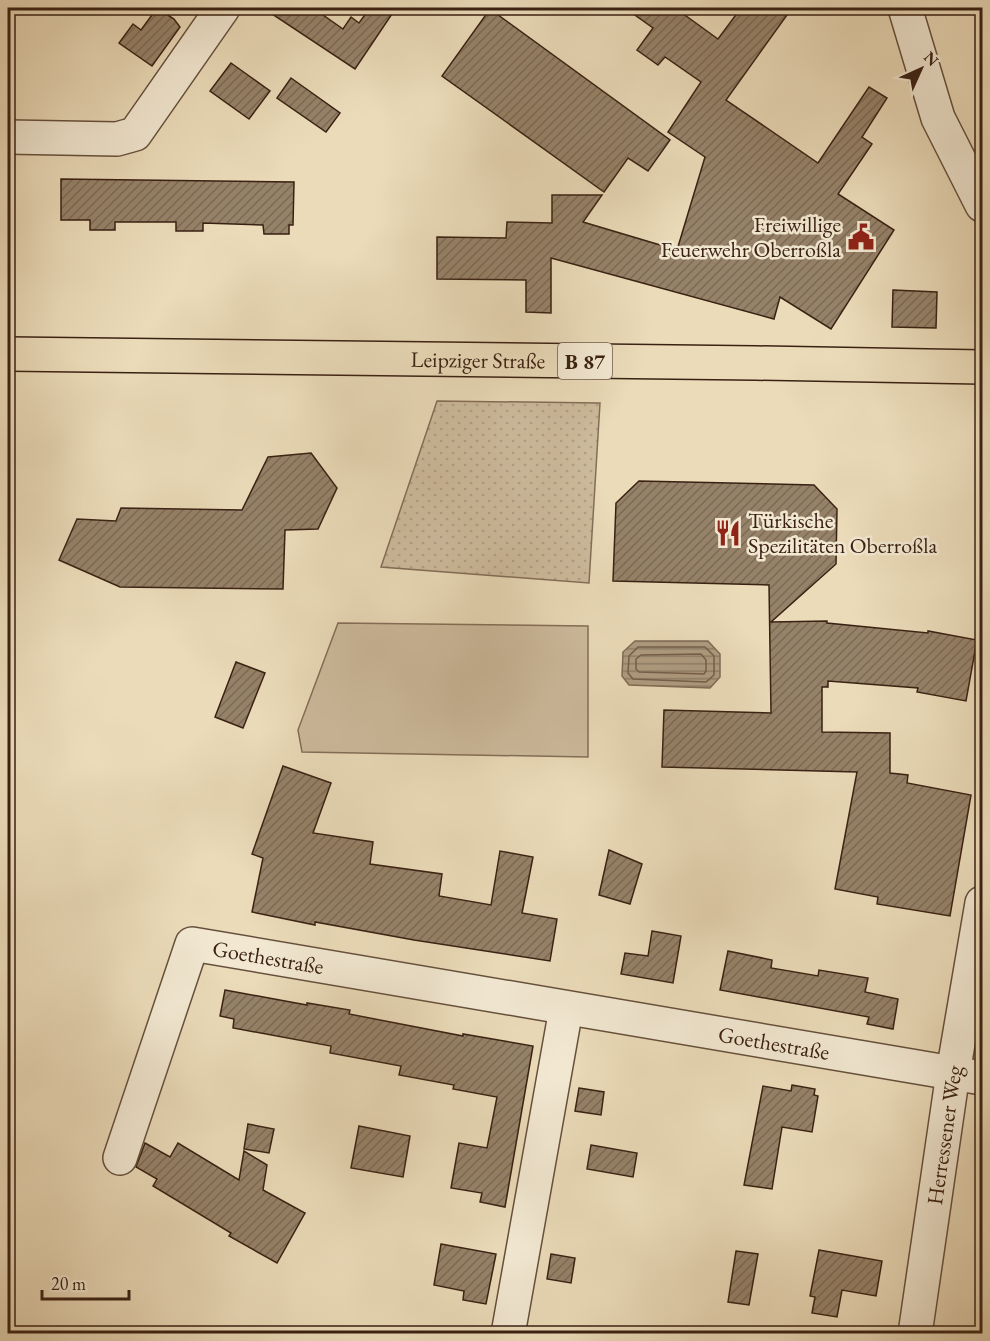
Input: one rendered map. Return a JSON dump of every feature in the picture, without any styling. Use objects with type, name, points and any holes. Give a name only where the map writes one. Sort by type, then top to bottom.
[{"type":"main road","name":"Leipziger Straße","points":[[8,354],[982,367]]},
{"type":"street","points":[[8,137],[117,139],[135,134],[223,8]]},
{"type":"street","points":[[905,8],[938,118],[982,205]]},
{"type":"street","name":"Herressener Weg","points":[[915,1334],[968,1076],[982,903]]},
{"type":"street","name":"Goethestraße","points":[[120,1158],[192,944],[968,1076]]},
{"type":"street","points":[[508,1334],[566,1009]]},
{"type":"shaded area","points":[[437,401],[600,403],[589,583],[381,567]]},
{"type":"shaded area","points":[[338,623],[588,626],[588,757],[302,752],[298,730]]},
{"type":"water","points":[[635,641],[708,641],[720,654],[720,677],[710,688],[629,685],[622,676],[623,652]]},
{"type":"building","points":[[157,8],[174,19],[180,27],[152,66],[119,43],[133,24],[141,30]]},
{"type":"building","points":[[263,8],[313,8],[343,29],[351,17],[359,23],[370,8],[396,8],[355,69]]},
{"type":"building","points":[[625,8],[675,8],[718,39],[741,8],[792,8],[726,100],[818,163],[869,87],[887,98],[862,137],[872,144],[838,194],[894,230],[831,329],[780,297],[774,319],[551,258],[551,313],[526,312],[526,280],[437,279],[437,237],[506,238],[507,222],[552,223],[552,195],[602,195],[583,222],[677,250],[705,157],[668,132],[701,82],[665,57],[658,65],[637,50],[653,28]]},
{"type":"building","points":[[490,9],[670,140],[648,171],[628,158],[604,192],[442,76]]},
{"type":"building","points":[[231,63],[270,91],[249,119],[210,91]]},
{"type":"building","points":[[291,78],[340,113],[326,132],[277,98]]},
{"type":"building","points":[[61,179],[294,182],[293,225],[289,225],[289,234],[264,234],[263,225],[203,223],[203,231],[176,231],[176,222],[115,222],[115,230],[90,230],[90,220],[61,220]]},
{"type":"building","points":[[893,290],[937,292],[936,328],[892,327]]},
{"type":"building","points":[[311,453],[337,488],[318,529],[285,530],[283,589],[120,587],[59,560],[77,519],[116,521],[121,508],[242,510],[268,457]]},
{"type":"building","points":[[639,481],[814,485],[837,509],[836,564],[771,622],[827,621],[827,623],[928,633],[928,631],[977,640],[966,701],[917,692],[918,688],[828,681],[828,687],[822,687],[822,732],[890,733],[890,773],[908,775],[907,783],[971,795],[950,916],[877,904],[878,897],[835,889],[857,772],[662,767],[664,710],[771,713],[769,585],[613,581],[616,503]]},
{"type":"building","points":[[236,662],[265,673],[243,728],[215,717]]},
{"type":"building","points":[[283,766],[331,783],[313,833],[373,842],[370,864],[442,874],[439,896],[491,905],[500,851],[533,857],[522,913],[557,919],[550,961],[315,922],[315,925],[252,912],[263,858],[252,854]]},
{"type":"building","points":[[609,850],[642,864],[630,904],[599,895]]},
{"type":"building","points":[[652,931],[681,936],[673,983],[621,974],[625,953],[648,956]]},
{"type":"building","points":[[728,951],[772,960],[771,968],[818,976],[819,970],[868,978],[865,992],[898,999],[893,1029],[867,1024],[869,1017],[720,990]]},
{"type":"building","points":[[225,990],[307,1005],[307,1003],[350,1010],[349,1014],[463,1036],[463,1034],[533,1046],[505,1207],[480,1202],[482,1193],[451,1188],[459,1143],[487,1148],[497,1097],[453,1089],[454,1085],[399,1075],[401,1066],[330,1053],[331,1046],[233,1028],[234,1019],[220,1016]]},
{"type":"building","points":[[792,1085],[815,1089],[814,1095],[818,1096],[812,1132],[782,1127],[772,1189],[744,1185],[763,1086],[791,1091]]},
{"type":"building","points":[[579,1088],[604,1092],[601,1115],[575,1111]]},
{"type":"building","points":[[248,1124],[274,1129],[269,1153],[244,1149]]},
{"type":"building","points":[[359,1126],[410,1136],[403,1177],[351,1168]]},
{"type":"building","points":[[145,1143],[170,1157],[178,1143],[239,1180],[244,1151],[267,1165],[263,1190],[305,1213],[277,1263],[229,1236],[231,1233],[153,1186],[157,1179],[136,1167]]},
{"type":"building","points":[[591,1145],[637,1153],[633,1177],[587,1169]]},
{"type":"building","points":[[441,1244],[496,1254],[486,1304],[463,1300],[464,1291],[434,1285]]},
{"type":"building","points":[[819,1250],[882,1261],[876,1296],[842,1290],[837,1317],[812,1313],[815,1297],[810,1296]]},
{"type":"building","points":[[736,1251],[758,1254],[749,1305],[728,1302]]},
{"type":"building","points":[[551,1254],[575,1258],[571,1283],[547,1279]]},
{"type":"place","name":"Freiwillige Feuerwehr Oberroßla","points":[[861,237]]},
{"type":"place","name":"Türkische Spezilitäten Oberroßla","points":[[728,533]]}]
